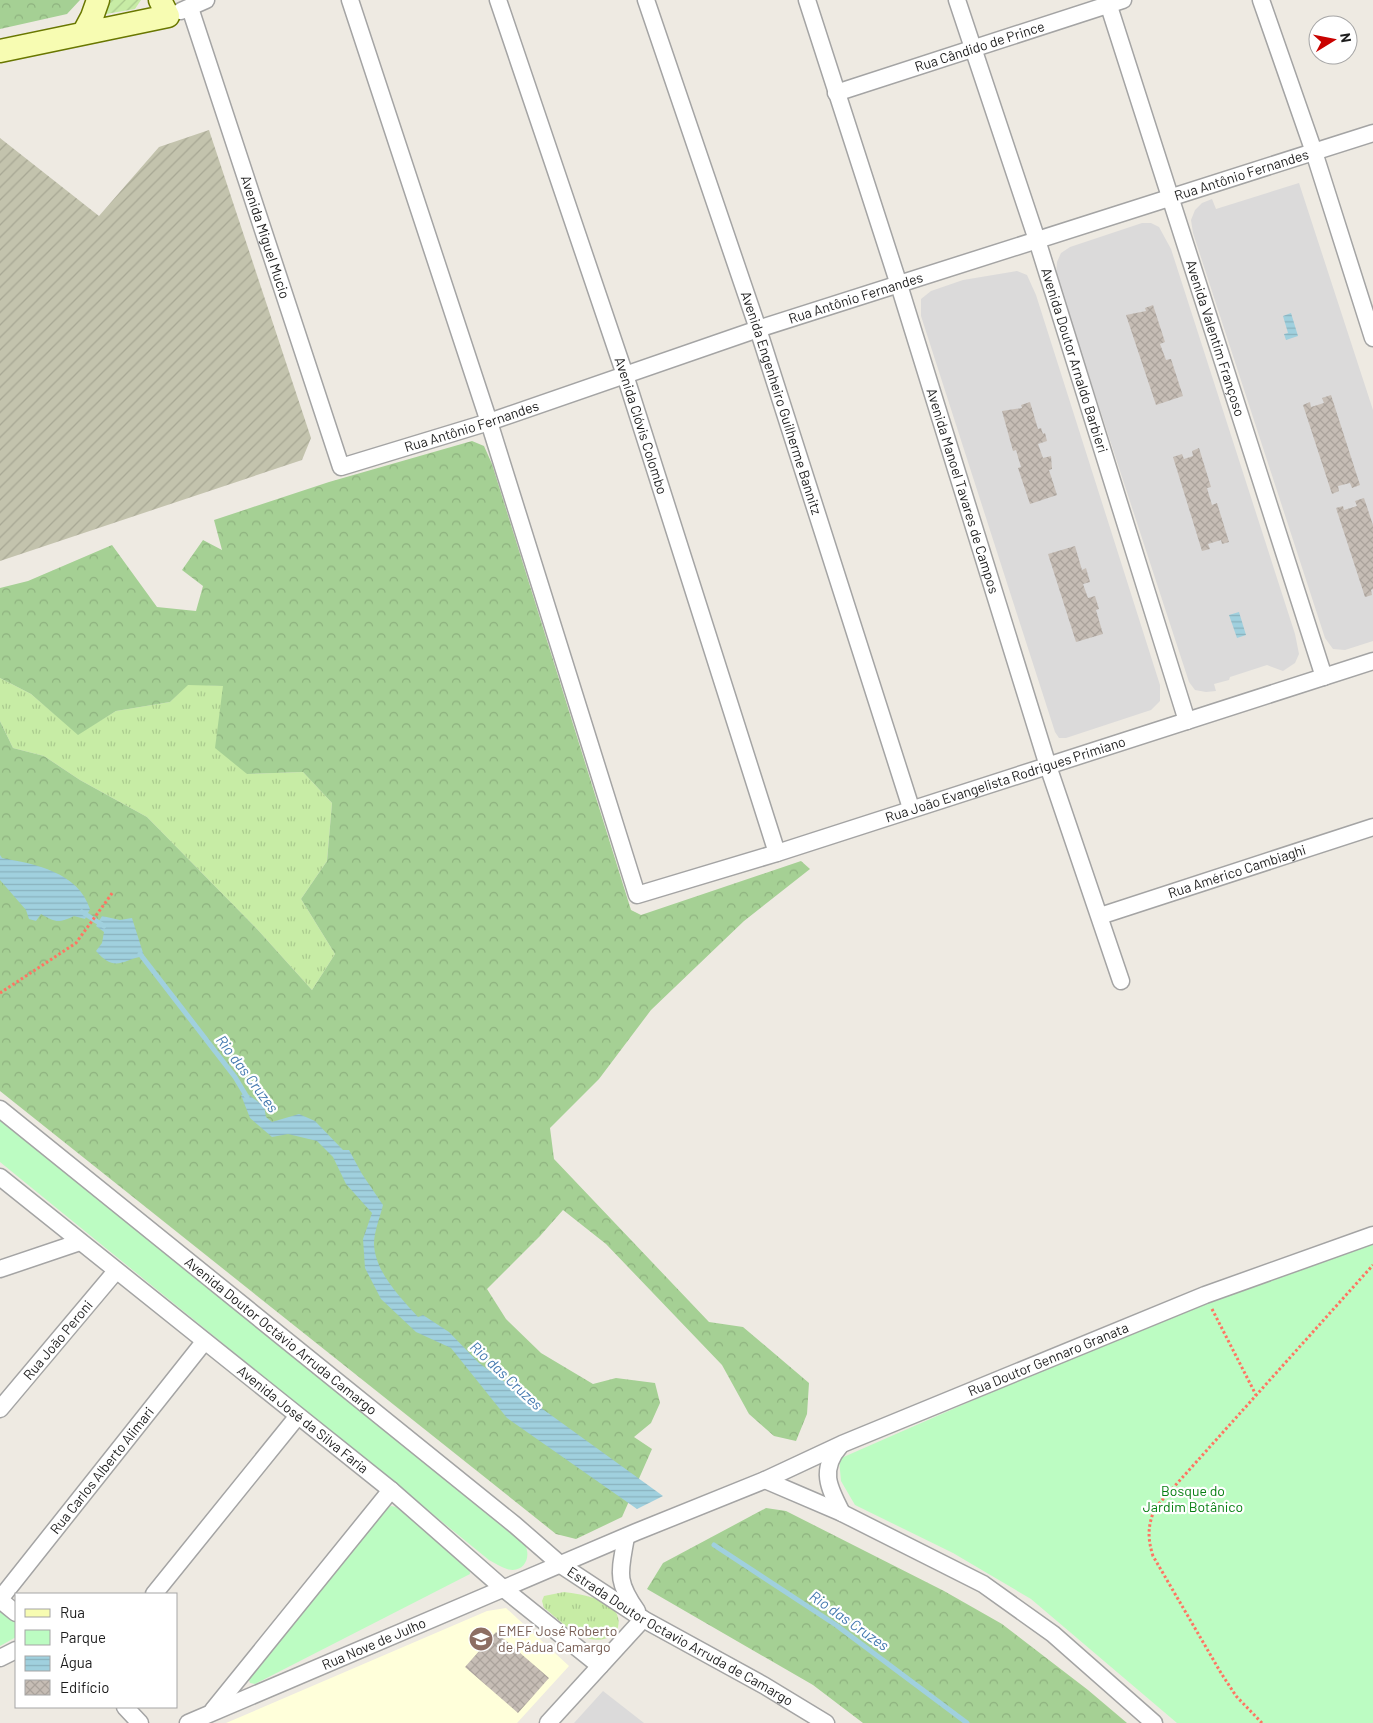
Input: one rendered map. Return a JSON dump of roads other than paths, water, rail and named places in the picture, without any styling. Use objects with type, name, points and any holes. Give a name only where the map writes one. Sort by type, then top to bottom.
[{"type":"street","points":[[84,32],[98,0]]},
{"type":"street","points":[[0,51],[84,32],[164,8],[190,8],[206,0]]},
{"type":"street","points":[[350,0],[489,422]]},
{"type":"street","name":"Avenida Clóvis Colombo","points":[[498,0],[624,375],[777,853]]},
{"type":"street","name":"Avenida Engenheiro Guilherme Bannitz","points":[[646,0],[758,329],[911,808]]},
{"type":"street","name":"Avenida Manoel Tavares de Campos","points":[[807,0],[899,285],[1048,766],[1121,981]]},
{"type":"street","name":"Avenida Doutor Arnaldo Barbieri","points":[[957,0],[1037,240],[1187,721]]},
{"type":"street","points":[[1261,0],[1314,152],[1373,338]]},
{"type":"street","name":"Rua Cândido de Prince","points":[[836,93],[1113,2]]},
{"type":"street","name":"Avenida Valentim Françoso","points":[[1113,2],[1171,196],[1324,677]]},
{"type":"street","name":"Avenida Miguel Mucio","points":[[190,8],[341,467]]},
{"type":"street","name":"Rua Antônio Fernandes","points":[[341,467],[489,422],[758,329],[1373,133]]},
{"type":"street","name":"Rua João Evangelista Rodrigues Primiano","points":[[489,422],[636,895],[777,853],[911,808],[1048,766],[1373,661]]},
{"type":"street","name":"Rua Américo Cambiaghi","points":[[1100,916],[1373,827]]},
{"type":"street","name":"Avenida Doutor Octávio Arruda Camargo","points":[[0,1109],[515,1525],[561,1565]]},
{"type":"street","name":"Avenida José da Silva Faria","points":[[0,1178],[297,1417],[391,1490],[504,1589],[600,1666]]},
{"type":"street","name":"Rua Doutor Gennaro Granata","points":[[631,1534],[765,1480],[842,1444],[1205,1295],[1373,1235]]},
{"type":"street","points":[[0,1269],[80,1242]]},
{"type":"street","name":"Rua João Peroni","points":[[0,1409],[116,1271]]},
{"type":"street","name":"Rua Carlos Alberto Alimari","points":[[0,1600],[204,1342]]},
{"type":"street","points":[[155,1593],[297,1417]]},
{"type":"street","points":[[842,1444],[832,1455],[827,1468],[831,1492],[842,1513]]},
{"type":"street","points":[[765,1480],[842,1513],[983,1584],[1053,1634],[1154,1723]]},
{"type":"street","points":[[212,1711],[391,1490]]},
{"type":"street","points":[[561,1565],[631,1534]]},
{"type":"street","points":[[548,1723],[643,1619],[624,1592],[621,1576],[631,1534]]},
{"type":"street","name":"Rua Nove de Julho","points":[[188,1723],[212,1711],[561,1565]]},
{"type":"street","name":"Estrada Doutor Octavio Arruda de Camargo","points":[[561,1565],[643,1619],[766,1686],[826,1723]]},
{"type":"street","points":[[0,1600],[15,1612]]},
{"type":"street","points":[[0,1658],[15,1650]]},
{"type":"street","points":[[126,1708],[140,1723]]},
{"type":"water","points":[[1291,313],[1298,336],[1286,340],[1284,334],[1288,333],[1283,316]]},
{"type":"water","points":[[1239,612],[1246,635],[1237,638],[1229,615]]},
{"type":"water","points":[[0,855],[2,858],[41,867],[66,878],[84,896],[90,909],[85,919],[74,916],[58,921],[41,914],[36,921],[29,919],[26,910],[0,880]]},
{"type":"water","points":[[102,916],[120,920],[132,918],[144,956],[119,963],[108,962],[103,958],[96,951],[102,943],[104,932],[96,926]]},
{"type":"water","points":[[246,1093],[264,1106],[266,1117],[272,1122],[299,1114],[315,1121],[343,1150],[349,1150],[362,1174],[383,1205],[374,1239],[375,1254],[379,1264],[390,1284],[418,1317],[423,1315],[449,1332],[479,1363],[663,1496],[637,1509],[507,1418],[451,1348],[416,1332],[381,1299],[365,1268],[363,1239],[372,1213],[346,1184],[333,1157],[317,1141],[288,1134],[272,1137],[250,1118],[241,1095]]},
{"type":"waterway","name":"Rio das Cruzes","points":[[82,912],[104,926]]},
{"type":"waterway","name":"Rio das Cruzes","points":[[140,954],[235,1077],[247,1097]]},
{"type":"waterway","name":"Rio das Cruzes","points":[[714,1545],[836,1625],[967,1723]]},
{"type":"place","name":"EMEF José Roberto de Pádua Camargo","points":[[481,1639]]},
{"type":"park label","name":"Bosque do Jardim Botânico","points":[[1193,1499]]}]
